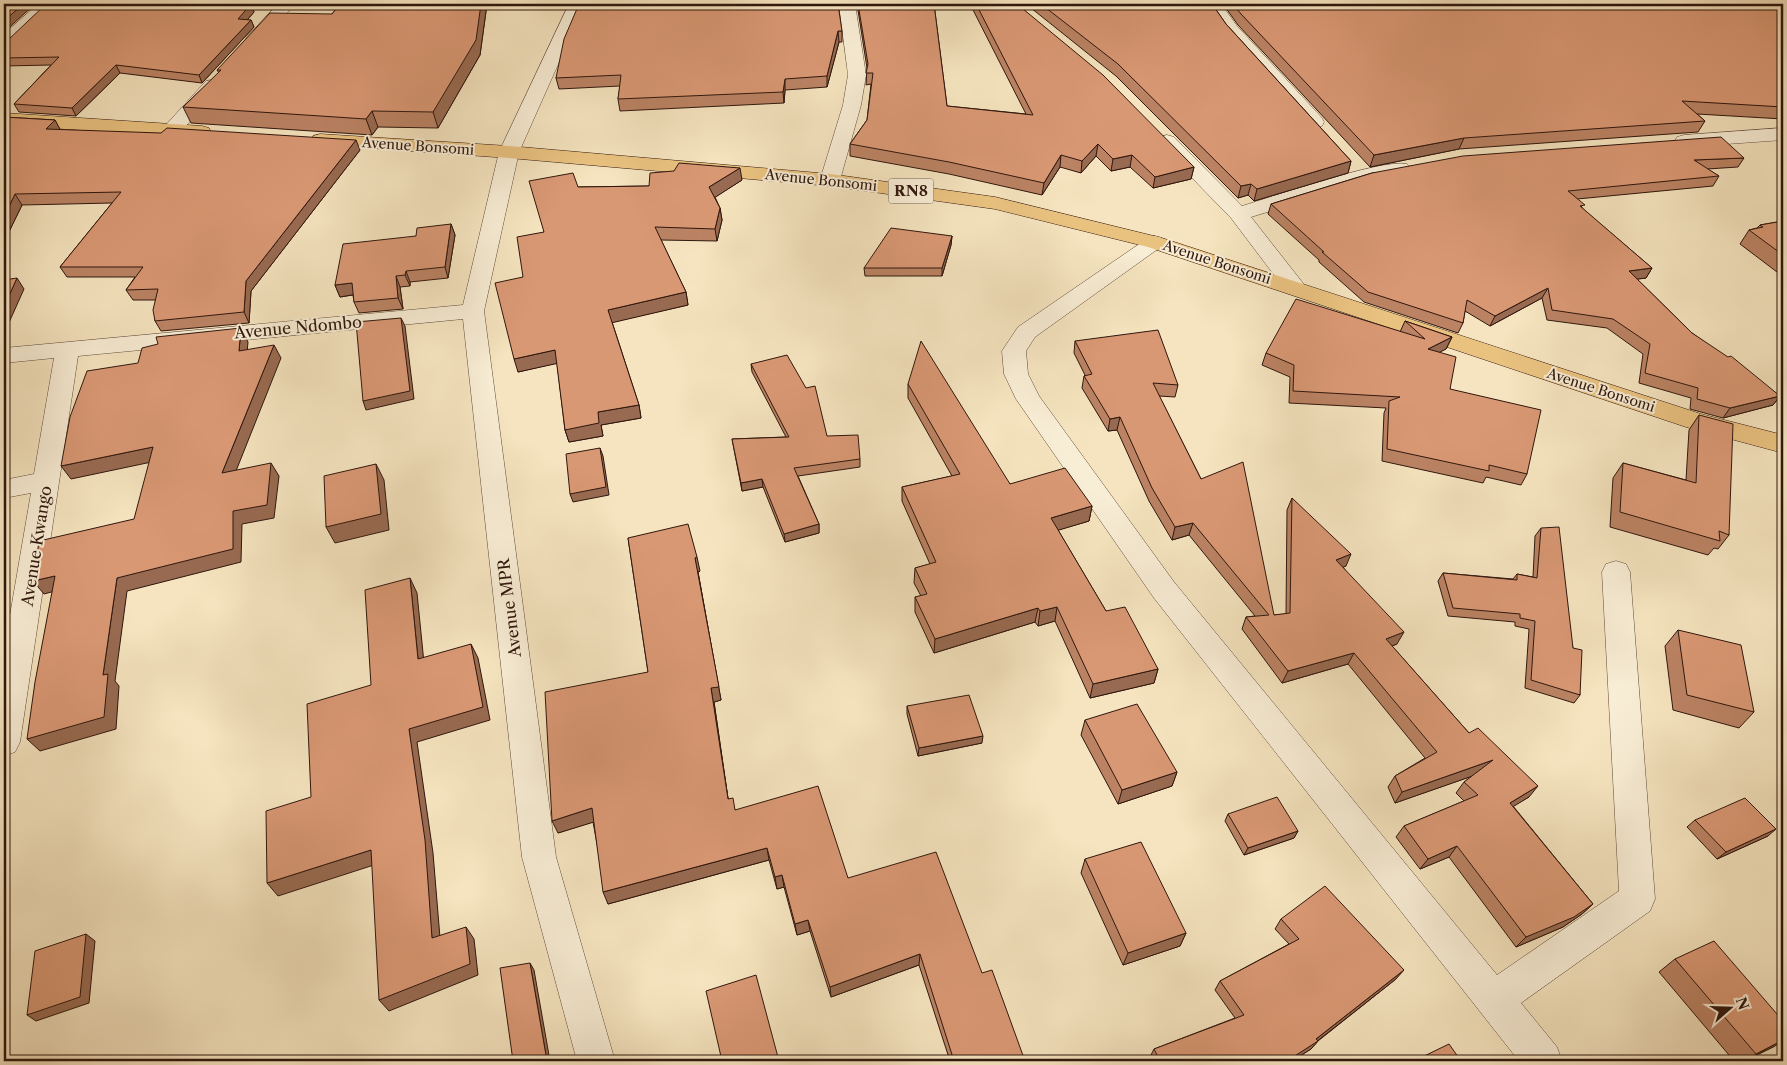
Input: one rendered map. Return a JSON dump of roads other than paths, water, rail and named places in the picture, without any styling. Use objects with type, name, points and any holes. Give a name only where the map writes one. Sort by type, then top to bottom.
[{"type":"main road","points":[[4,119],[221,134]]},
{"type":"main road","name":"Avenue Bonsomi","points":[[300,139],[509,152],[830,180],[994,203],[1155,242],[1695,421],[1783,444]]},
{"type":"street","points":[[4,44],[47,4]]},
{"type":"street","points":[[242,53],[286,4]]},
{"type":"street","name":"Avenue MPR","points":[[577,4],[509,152],[473,311],[539,858],[596,1061]]},
{"type":"street","points":[[830,180],[852,105],[857,75],[847,4]]},
{"type":"street","points":[[1213,4],[1231,30],[1324,132]]},
{"type":"street","points":[[171,130],[222,74]]},
{"type":"street","points":[[1156,130],[1238,214],[1294,287]]},
{"type":"street","points":[[1665,142],[1783,134]]},
{"type":"street","points":[[1351,161],[1364,176]]},
{"type":"street","points":[[1238,214],[1364,176],[1421,164]]},
{"type":"street","points":[[1155,242],[1026,332],[1014,351],[1016,374],[1028,399],[1164,590],[1543,1061]]},
{"type":"street","name":"Avenue Ndombo","points":[[4,355],[473,311]]},
{"type":"street","name":"Avenue Kwango","points":[[4,742],[68,349]]},
{"type":"street","points":[[4,489],[46,481]]},
{"type":"street","points":[[1493,1000],[1637,899],[1616,572]]}]
